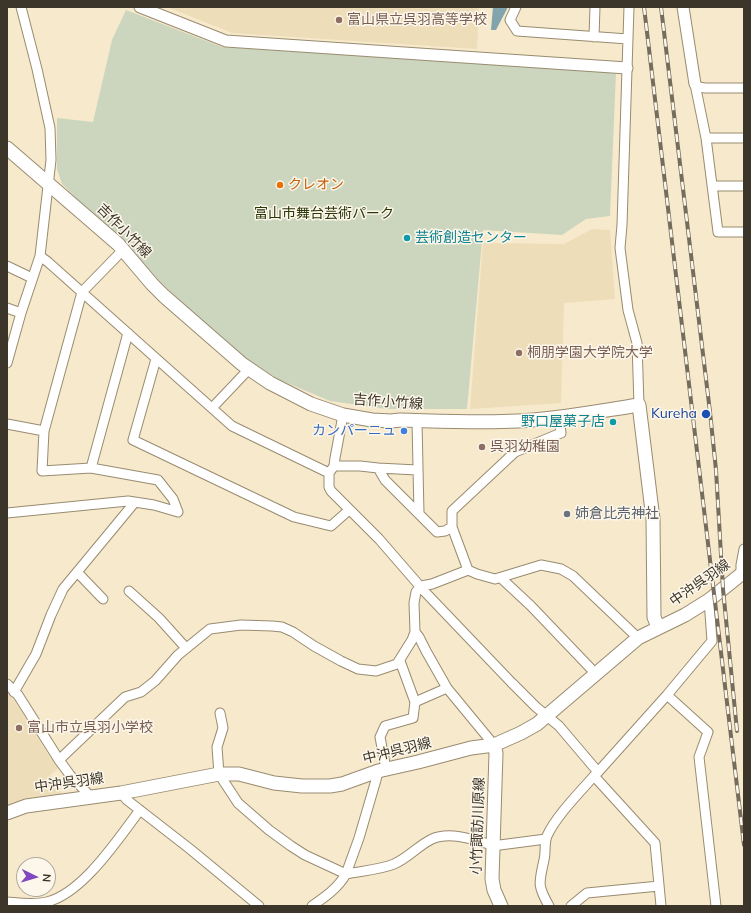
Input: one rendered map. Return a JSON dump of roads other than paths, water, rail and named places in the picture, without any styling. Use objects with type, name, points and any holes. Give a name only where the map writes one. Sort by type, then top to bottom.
[{"type":"main road","name":"吉作小竹線","points":[[7,148],[123,250],[164,296],[249,369],[270,383],[311,404],[343,415],[391,421],[496,422],[558,417],[639,405]]},
{"type":"main road","points":[[639,405],[653,519],[654,617],[658,628]]},
{"type":"main road","name":"中沖呉羽線","points":[[7,813],[26,806],[90,796],[121,793],[219,774],[239,774],[274,783],[316,786],[342,784],[382,770],[444,756],[471,748],[494,745],[537,724],[638,638],[684,615],[708,600],[743,573]]},
{"type":"main road","name":"小竹諏訪川原線","points":[[494,745],[496,753],[492,879],[498,904]]},
{"type":"street","points":[[7,363],[21,313],[40,256],[51,160],[50,128],[21,7]]},
{"type":"street","points":[[140,7],[226,41],[627,68]]},
{"type":"street","points":[[516,7],[510,20],[517,31],[628,39]]},
{"type":"street","points":[[594,37],[595,7]]},
{"type":"street","points":[[629,7],[620,248],[628,310],[637,342],[639,405]]},
{"type":"street","points":[[684,7],[695,84],[706,138],[718,232],[744,232]]},
{"type":"street","points":[[695,84],[699,87],[705,88],[744,88]]},
{"type":"street","points":[[706,138],[744,138]]},
{"type":"street","points":[[712,186],[744,186]]},
{"type":"street","points":[[7,513],[128,501],[154,505],[178,512],[173,499],[158,480],[91,468],[42,471],[44,431],[82,292],[123,250]]},
{"type":"street","points":[[40,256],[232,426],[332,470],[378,468],[417,470]]},
{"type":"street","points":[[7,266],[32,278]]},
{"type":"street","points":[[7,308],[21,313]]},
{"type":"street","points":[[91,468],[128,333]]},
{"type":"street","points":[[156,359],[133,440],[294,517],[331,526],[349,510]]},
{"type":"street","points":[[212,408],[249,369]]},
{"type":"street","points":[[343,415],[329,487],[331,491],[379,539],[425,592],[516,687],[536,707],[559,726],[596,774],[655,843],[661,906]]},
{"type":"street","points":[[468,570],[452,527],[452,511],[515,452],[561,433],[558,417]]},
{"type":"street","points":[[417,421],[419,514]]},
{"type":"street","points":[[7,424],[44,431]]},
{"type":"street","points":[[378,468],[385,480],[437,532],[445,531],[452,527]]},
{"type":"street","points":[[14,692],[30,667],[57,600],[63,589],[135,502]]},
{"type":"street","points":[[743,573],[741,565],[744,549]]},
{"type":"street","points":[[59,760],[124,697],[141,692],[155,681],[172,660],[210,629],[241,625],[260,625],[287,629],[341,661],[358,669],[376,671],[392,666],[400,661],[415,632],[414,604],[416,592],[421,586],[432,584],[468,570],[495,579],[541,565],[567,572],[589,589],[638,638]]},
{"type":"street","points":[[76,572],[104,599]]},
{"type":"street","points":[[501,578],[531,606],[596,674]]},
{"type":"street","points":[[129,591],[159,618],[186,648]]},
{"type":"street","points":[[549,906],[541,892],[540,882],[547,836],[560,816],[667,695],[712,641],[708,600]]},
{"type":"street","points":[[415,632],[447,688],[494,745]]},
{"type":"street","points":[[312,906],[329,893],[346,874],[359,838],[376,780],[382,770],[380,737],[385,726],[413,718],[415,702],[400,661]]},
{"type":"street","points":[[7,684],[18,695],[70,775],[90,796]]},
{"type":"street","points":[[415,702],[447,688]]},
{"type":"street","points":[[667,695],[708,732],[699,757],[716,906]]},
{"type":"street","points":[[220,713],[223,728],[217,747],[219,774],[238,803],[269,830],[305,855],[346,874],[389,866],[439,837],[466,837],[492,845],[546,839]]},
{"type":"street","points":[[121,793],[127,800],[190,849],[259,906]]},
{"type":"street","points":[[7,902],[29,904],[47,902],[64,894],[80,882],[100,861],[140,810]]},
{"type":"street","points":[[571,906],[587,893],[659,886]]},
{"type":"water","points":[[493,7],[508,7],[496,30],[491,30]]},
{"type":"railway","points":[[644,7],[744,845]]},
{"type":"railway","points":[[661,7],[710,412],[716,470],[723,589],[737,731]]},
{"type":"place","name":"富山県立呉羽高等学校","points":[[339,20]]},
{"type":"place","name":"クレオン","points":[[280,185]]},
{"type":"place","name":"芸術創造センター","points":[[407,238]]},
{"type":"place","name":"桐朋学園大学院大学","points":[[519,353]]},
{"type":"place","name":"Kureha","points":[[706,414]]},
{"type":"place","name":"野口屋菓子店","points":[[613,422]]},
{"type":"place","name":"カンパーニュ","points":[[404,431]]},
{"type":"place","name":"呉羽幼稚園","points":[[482,447]]},
{"type":"place","name":"姉倉比売神社","points":[[567,514]]},
{"type":"place","name":"富山市立呉羽小学校","points":[[19,728]]},
{"type":"park label","name":"富山市舞台芸術パーク","points":[[324,214]]}]
